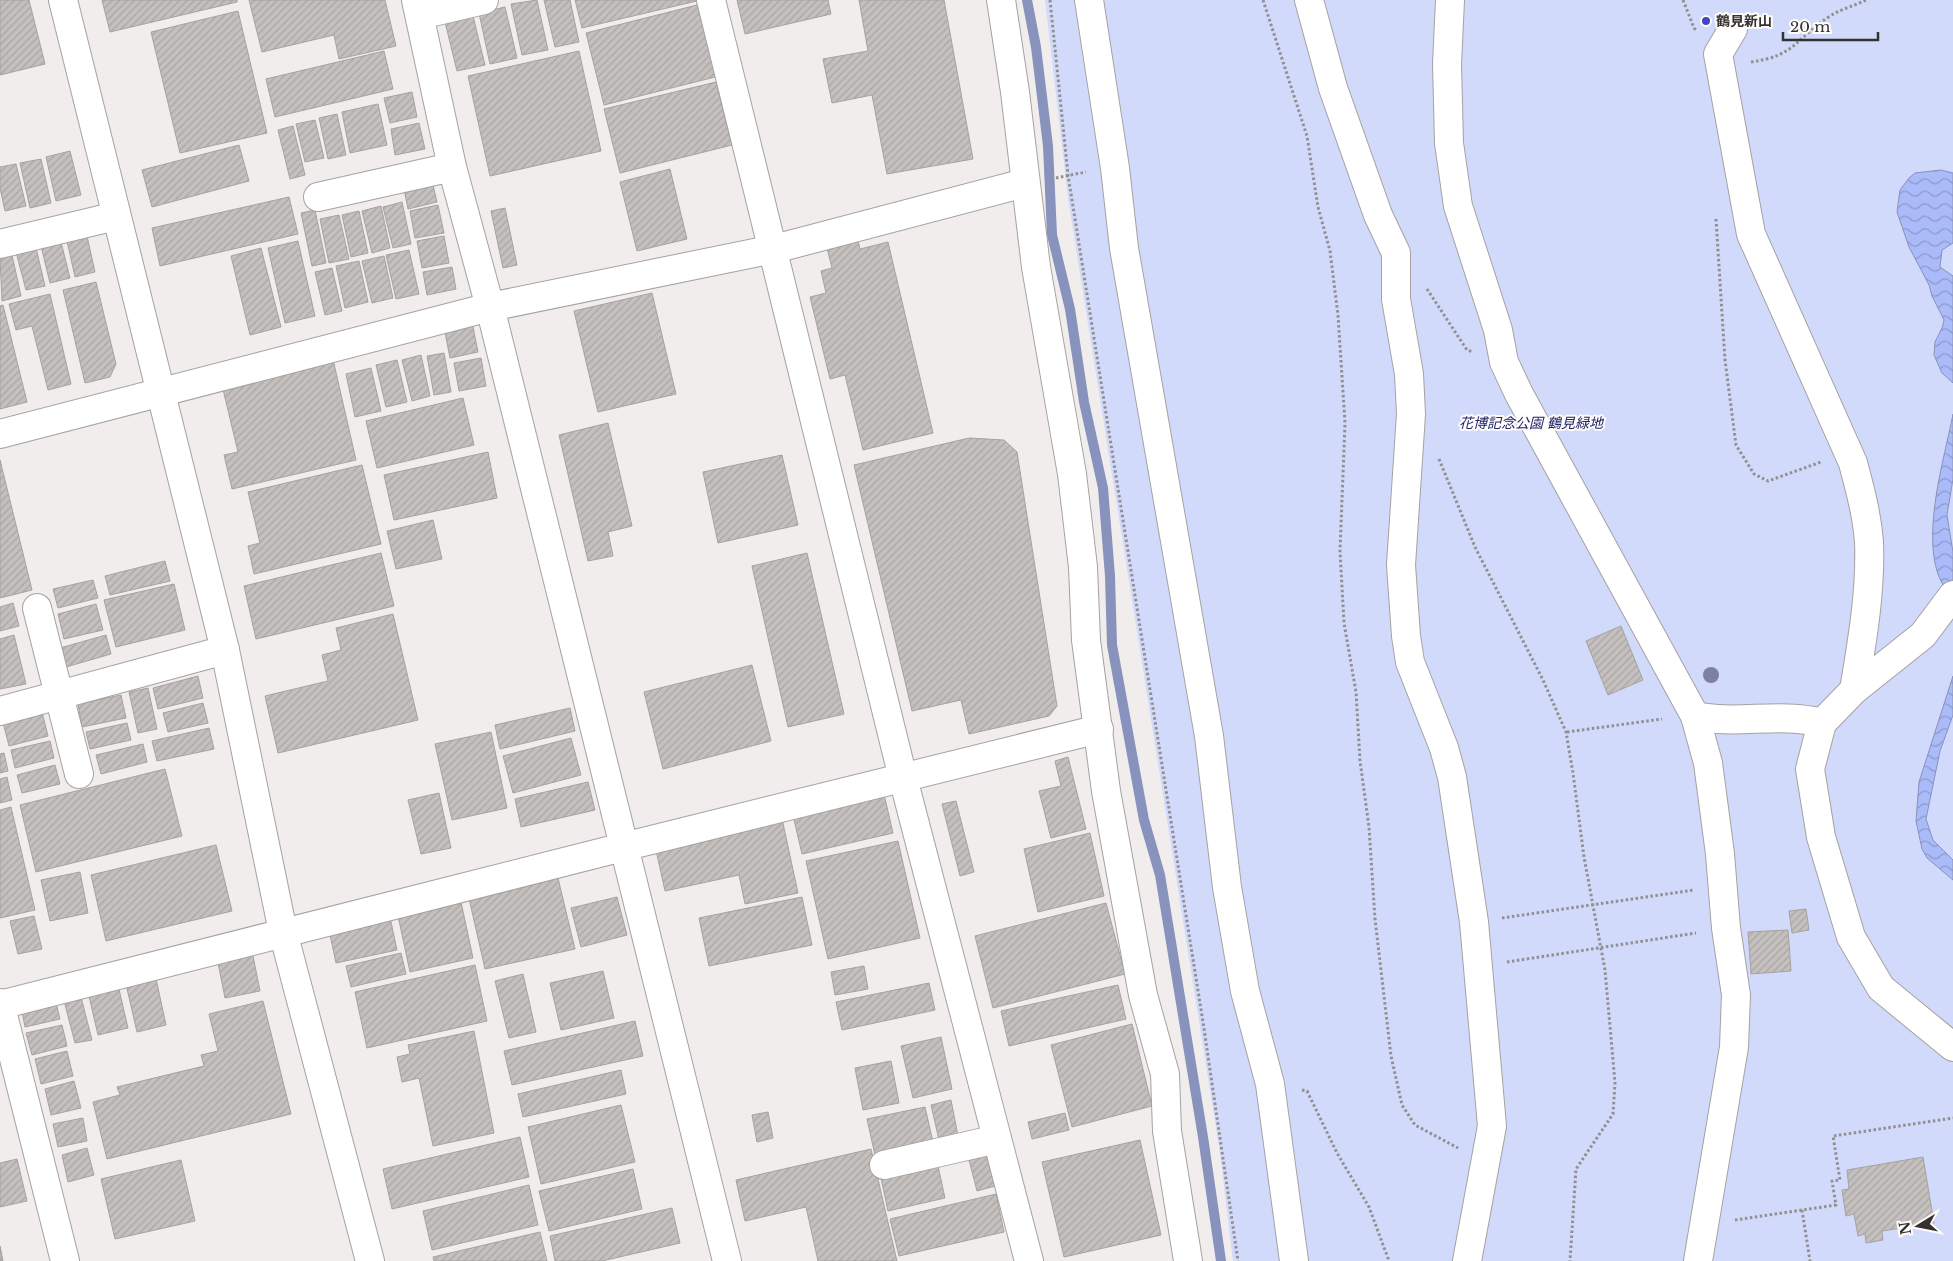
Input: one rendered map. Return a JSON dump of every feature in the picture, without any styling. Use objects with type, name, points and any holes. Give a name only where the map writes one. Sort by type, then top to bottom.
[{"type":"street","points":[[63,0],[225,650],[283,932],[370,1261]]},
{"type":"street","points":[[484,0],[418,8],[452,167],[490,306],[727,1261]]},
{"type":"street","points":[[711,0],[774,249],[903,778],[1030,1261]]},
{"type":"street","points":[[1001,0],[1015,92],[1036,267],[1072,474],[1083,567],[1086,640],[1106,791],[1143,995],[1166,1074],[1167,1132],[1188,1261]]},
{"type":"street","points":[[1089,0],[1115,168],[1124,248],[1209,736],[1227,886],[1245,991],[1270,1084],[1294,1261]]},
{"type":"street","points":[[1308,0],[1332,88],[1378,215],[1396,253],[1396,299],[1408,374],[1411,414],[1401,566],[1405,626],[1410,662],[1444,748],[1452,777],[1478,967],[1492,1126],[1467,1261]]},
{"type":"street","points":[[1450,0],[1447,64],[1449,143],[1458,206],[1498,330],[1504,362],[1519,394],[1695,716],[1708,763],[1720,854],[1726,928],[1736,995],[1734,1047],[1698,1261]]},
{"type":"street","points":[[1733,29],[1718,54],[1751,234],[1848,452],[1863,499],[1869,542],[1866,603],[1854,690]]},
{"type":"street","points":[[318,197],[452,167]]},
{"type":"street","points":[[0,434],[162,394],[490,306],[774,249],[1025,182]]},
{"type":"street","points":[[0,244],[116,216]]},
{"type":"street","points":[[1946,604],[1923,635],[1854,690],[1822,722],[1810,769],[1820,837],[1851,937],[1881,988],[1953,1047]]},
{"type":"street","points":[[37,608],[79,774]]},
{"type":"street","points":[[0,711],[225,650]]},
{"type":"street","points":[[1695,716],[1716,720],[1794,718],[1822,722]]},
{"type":"street","points":[[65,1261],[0,1004],[623,846],[1099,730]]},
{"type":"street","points":[[884,1166],[997,1139]]},
{"type":"path","points":[[1050,0],[1068,175],[1203,1022],[1238,1261]]},
{"type":"path","points":[[1263,0],[1307,136],[1318,207],[1330,251],[1338,315],[1345,423],[1340,551],[1344,623],[1356,692],[1375,919],[1391,1056],[1402,1105],[1416,1125],[1455,1147],[1487,1155]]},
{"type":"path","points":[[1720,66],[1767,60],[1786,53],[1830,15],[1866,0]]},
{"type":"path","points":[[1025,182],[1115,168]]},
{"type":"path","points":[[1740,176],[1716,211],[1718,272],[1725,360],[1736,445],[1754,474],[1768,481],[1848,452]]},
{"type":"path","points":[[1425,287],[1468,350]]},
{"type":"path","points":[[1438,454],[1475,547],[1522,639],[1566,732],[1592,905],[1601,948],[1614,1065],[1613,1114],[1576,1169],[1570,1261]]},
{"type":"path","points":[[1566,732],[1653,720]]},
{"type":"path","points":[[1497,919],[1675,893]]},
{"type":"path","points":[[1503,963],[1682,935]]},
{"type":"path","points":[[1270,1084],[1307,1091],[1337,1153],[1369,1207],[1389,1261]]},
{"type":"path","points":[[1705,1225],[1836,1205],[1832,1181],[1840,1180],[1833,1136],[1953,1118]]},
{"type":"path","points":[[1802,1210],[1810,1261]]},
{"type":"green space","name":"花博記念公園 鶴見緑地","points":[[1045,0],[1953,0],[1953,1261],[1233,1261],[1220,1153],[1068,198]]},
{"type":"water","points":[[1941,170],[1953,173],[1953,243],[1942,250],[1940,267],[1953,276],[1953,383],[1942,373],[1934,355],[1935,342],[1944,320],[1932,296],[1929,285],[1909,247],[1897,212],[1900,190],[1909,178],[1915,173]]},
{"type":"water","points":[[1953,414],[1953,479],[1947,515],[1953,552],[1953,597],[1941,581],[1934,560],[1933,536],[1938,484]]},
{"type":"water","points":[[1953,676],[1953,715],[1940,751],[1926,819],[1933,840],[1953,860],[1953,880],[1927,858],[1922,849],[1916,821],[1919,782]]},
{"type":"building","points":[[0,0],[29,0],[45,64],[0,75]]},
{"type":"building","points":[[102,0],[237,0],[237,2],[110,32]]},
{"type":"building","points":[[249,0],[385,0],[396,46],[339,59],[334,35],[262,52]]},
{"type":"building","points":[[537,0],[548,50],[522,55],[511,4]]},
{"type":"building","points":[[544,0],[570,0],[579,42],[555,47]]},
{"type":"building","points":[[575,0],[701,0],[582,28]]},
{"type":"building","points":[[737,0],[828,0],[831,14],[745,34]]},
{"type":"building","points":[[859,0],[944,0],[973,159],[887,174],[872,95],[832,103],[823,59],[868,51]]},
{"type":"building","points":[[701,4],[719,76],[604,105],[586,33]]},
{"type":"building","points":[[505,7],[517,58],[490,64],[479,13]]},
{"type":"building","points":[[238,11],[267,133],[180,153],[151,32]]},
{"type":"building","points":[[473,16],[485,65],[457,71],[445,22]]},
{"type":"building","points":[[384,51],[393,89],[275,117],[266,79]]},
{"type":"building","points":[[579,51],[601,151],[490,176],[468,76]]},
{"type":"building","points":[[716,82],[732,145],[620,173],[604,109]]},
{"type":"building","points":[[412,92],[417,117],[390,123],[384,98]]},
{"type":"building","points":[[378,104],[387,145],[350,153],[342,112]]},
{"type":"building","points":[[337,114],[346,155],[328,159],[319,118]]},
{"type":"building","points":[[315,120],[324,158],[305,162],[296,124]]},
{"type":"building","points":[[419,123],[425,149],[395,155],[391,129]]},
{"type":"building","points":[[293,126],[305,175],[290,179],[278,130]]},
{"type":"building","points":[[239,145],[249,181],[152,207],[142,170]]},
{"type":"building","points":[[70,151],[81,195],[56,201],[46,157]]},
{"type":"building","points":[[41,159],[51,203],[30,208],[20,163]]},
{"type":"building","points":[[16,164],[26,206],[5,211],[0,188],[0,167]]},
{"type":"building","points":[[670,169],[687,239],[637,251],[620,182]]},
{"type":"building","points":[[431,177],[437,202],[408,209],[403,184]]},
{"type":"building","points":[[289,197],[298,234],[160,266],[152,228]]},
{"type":"building","points":[[402,202],[411,244],[393,248],[383,207]]},
{"type":"building","points":[[438,205],[444,233],[415,238],[410,211]]},
{"type":"building","points":[[381,206],[390,248],[372,253],[362,211]]},
{"type":"building","points":[[505,208],[517,265],[503,268],[491,211]]},
{"type":"building","points":[[315,210],[326,263],[312,266],[301,213]]},
{"type":"building","points":[[359,211],[368,253],[351,257],[342,215]]},
{"type":"building","points":[[339,215],[349,259],[329,263],[320,219]]},
{"type":"building","points":[[87,236],[95,272],[75,277],[67,241]]},
{"type":"building","points":[[444,236],[449,263],[422,268],[417,241]]},
{"type":"building","points":[[298,241],[315,316],[285,323],[268,248]]},
{"type":"building","points":[[858,241],[860,249],[888,242],[933,433],[863,450],[845,375],[830,379],[810,297],[826,293],[821,271],[832,268],[827,248]]},
{"type":"building","points":[[61,242],[70,278],[50,283],[41,246]]},
{"type":"building","points":[[36,248],[45,286],[26,290],[16,252]]},
{"type":"building","points":[[261,248],[281,327],[250,335],[231,256]]},
{"type":"building","points":[[409,250],[419,294],[396,299],[386,255]]},
{"type":"building","points":[[12,255],[21,296],[2,301],[0,258]]},
{"type":"building","points":[[384,256],[393,298],[372,303],[362,261]]},
{"type":"building","points":[[359,261],[368,302],[345,308],[336,266]]},
{"type":"building","points":[[452,267],[456,289],[427,295],[423,272]]},
{"type":"building","points":[[332,268],[342,311],[325,315],[315,272]]},
{"type":"building","points":[[96,282],[116,364],[110,377],[85,383],[63,290]]},
{"type":"building","points":[[652,293],[676,394],[598,412],[574,311]]},
{"type":"building","points":[[50,294],[71,384],[48,390],[32,326],[16,330],[9,304]]},
{"type":"building","points":[[3,305],[27,402],[0,409],[0,306]]},
{"type":"building","points":[[472,322],[478,352],[450,358],[444,327]]},
{"type":"building","points":[[444,353],[451,392],[434,395],[427,356]]},
{"type":"building","points":[[332,355],[356,460],[232,489],[224,455],[238,452],[221,381]]},
{"type":"building","points":[[421,355],[430,396],[412,401],[402,360]]},
{"type":"building","points":[[481,358],[486,386],[459,391],[454,363]]},
{"type":"building","points":[[397,360],[407,402],[386,407],[376,365]]},
{"type":"building","points":[[371,368],[381,411],[355,417],[346,374]]},
{"type":"building","points":[[463,398],[474,445],[377,468],[366,421]]},
{"type":"building","points":[[608,423],[632,526],[608,532],[613,556],[588,561],[559,435]]},
{"type":"building","points":[[969,438],[1004,440],[1017,452],[1057,706],[1049,716],[969,734],[961,700],[912,711],[854,465]]},
{"type":"building","points":[[488,452],[497,498],[394,520],[384,475]]},
{"type":"building","points":[[782,455],[798,525],[718,543],[703,472]]},
{"type":"building","points":[[0,460],[32,590],[0,598]]},
{"type":"building","points":[[362,465],[381,544],[254,574],[248,546],[260,543],[248,492]]},
{"type":"building","points":[[433,520],[442,559],[396,569],[387,531]]},
{"type":"building","points":[[381,553],[394,606],[256,639],[244,586]]},
{"type":"building","points":[[807,553],[844,714],[788,727],[752,566]]},
{"type":"building","points":[[165,561],[170,581],[110,595],[105,576]]},
{"type":"building","points":[[93,580],[98,598],[58,608],[53,589]]},
{"type":"building","points":[[174,584],[185,630],[116,647],[104,600]]},
{"type":"building","points":[[13,603],[19,626],[0,631],[0,607]]},
{"type":"building","points":[[96,604],[103,630],[64,639],[58,614]]},
{"type":"building","points":[[393,614],[418,720],[278,753],[265,696],[328,681],[322,655],[341,650],[336,628]]},
{"type":"building","points":[[1621,626],[1643,680],[1608,695],[1586,641]]},
{"type":"building","points":[[14,635],[26,684],[0,689],[0,639]]},
{"type":"building","points":[[106,635],[111,654],[66,667],[60,648]]},
{"type":"building","points":[[752,665],[771,741],[663,769],[644,692]]},
{"type":"building","points":[[198,676],[203,698],[158,709],[153,688]]},
{"type":"building","points":[[148,688],[157,729],[138,733],[129,692]]},
{"type":"building","points":[[121,695],[126,718],[82,727],[78,704]]},
{"type":"building","points":[[203,703],[208,723],[168,732],[163,713]]},
{"type":"building","points":[[570,708],[575,731],[500,749],[495,725]]},
{"type":"building","points":[[42,712],[48,736],[9,746],[3,722]]},
{"type":"building","points":[[127,723],[131,740],[90,749],[86,732]]},
{"type":"building","points":[[209,728],[214,749],[157,761],[152,741]]},
{"type":"building","points":[[491,732],[507,808],[452,820],[435,744]]},
{"type":"building","points":[[571,738],[581,775],[513,793],[503,756]]},
{"type":"building","points":[[50,741],[54,758],[15,768],[11,750]]},
{"type":"building","points":[[143,744],[147,762],[101,774],[96,755]]},
{"type":"building","points":[[4,753],[8,771],[0,773],[0,754]]},
{"type":"building","points":[[1068,757],[1086,829],[1051,838],[1039,791],[1061,786],[1055,761]]},
{"type":"building","points":[[55,765],[60,784],[22,793],[17,775]]},
{"type":"building","points":[[165,769],[182,836],[36,872],[20,805]]},
{"type":"building","points":[[7,777],[12,800],[0,803],[0,779]]},
{"type":"building","points":[[588,782],[595,810],[521,827],[515,799]]},
{"type":"building","points":[[883,790],[893,833],[802,854],[792,811]]},
{"type":"building","points":[[439,793],[451,848],[421,854],[408,800]]},
{"type":"building","points":[[956,801],[974,872],[960,876],[942,804]]},
{"type":"building","points":[[11,807],[35,910],[0,918],[0,810]]},
{"type":"building","points":[[781,814],[798,893],[745,904],[739,875],[665,891],[654,841]]},
{"type":"building","points":[[1090,833],[1104,896],[1038,912],[1024,849]]},
{"type":"building","points":[[898,841],[920,938],[828,959],[806,861]]},
{"type":"building","points":[[216,845],[232,911],[106,941],[91,875]]},
{"type":"building","points":[[80,872],[88,913],[50,921],[41,880]]},
{"type":"building","points":[[557,874],[575,949],[485,969],[468,894]]},
{"type":"building","points":[[617,897],[627,935],[581,947],[571,908]]},
{"type":"building","points":[[802,897],[812,945],[709,966],[699,918]]},
{"type":"building","points":[[461,902],[473,958],[410,972],[398,916]]},
{"type":"building","points":[[1106,903],[1125,974],[993,1008],[975,936]]},
{"type":"building","points":[[1806,909],[1809,930],[1792,933],[1789,911]]},
{"type":"building","points":[[34,916],[42,949],[18,954],[10,921]]},
{"type":"building","points":[[390,917],[397,950],[336,963],[329,930]]},
{"type":"building","points":[[1788,930],[1791,971],[1751,974],[1748,932]]},
{"type":"building","points":[[252,951],[260,991],[225,998],[217,958]]},
{"type":"building","points":[[401,953],[406,974],[351,987],[346,966]]},
{"type":"building","points":[[475,965],[487,1021],[367,1048],[355,992]]},
{"type":"building","points":[[864,966],[868,989],[835,995],[831,972]]},
{"type":"building","points":[[603,971],[614,1018],[561,1030],[550,983]]},
{"type":"building","points":[[155,974],[166,1025],[137,1032],[125,980]]},
{"type":"building","points":[[523,974],[536,1032],[509,1038],[495,981]]},
{"type":"building","points":[[929,983],[935,1010],[842,1030],[836,1002]]},
{"type":"building","points":[[118,985],[128,1028],[98,1035],[88,992]]},
{"type":"building","points":[[1118,985],[1126,1019],[1009,1046],[1001,1011]]},
{"type":"building","points":[[80,993],[92,1040],[75,1043],[63,997]]},
{"type":"building","points":[[55,999],[60,1019],[25,1027],[21,1007]]},
{"type":"building","points":[[263,1001],[291,1114],[107,1159],[93,1102],[120,1095],[117,1087],[204,1066],[201,1055],[218,1051],[209,1014]]},
{"type":"building","points":[[635,1021],[643,1056],[512,1085],[504,1051]]},
{"type":"building","points":[[1132,1024],[1152,1106],[1072,1127],[1051,1045]]},
{"type":"building","points":[[62,1025],[67,1046],[32,1055],[26,1033]]},
{"type":"building","points":[[474,1031],[494,1133],[433,1146],[419,1078],[402,1082],[397,1057],[410,1054],[408,1045]]},
{"type":"building","points":[[941,1037],[952,1089],[913,1098],[901,1046]]},
{"type":"building","points":[[67,1051],[73,1076],[41,1084],[35,1059]]},
{"type":"building","points":[[891,1061],[899,1103],[863,1110],[855,1068]]},
{"type":"building","points":[[621,1070],[626,1094],[523,1117],[518,1094]]},
{"type":"building","points":[[74,1081],[81,1108],[51,1115],[45,1089]]},
{"type":"building","points":[[951,1100],[958,1136],[939,1140],[931,1105]]},
{"type":"building","points":[[621,1105],[635,1162],[541,1184],[528,1127]]},
{"type":"building","points":[[925,1107],[933,1142],[875,1155],[867,1119]]},
{"type":"building","points":[[768,1112],[773,1138],[757,1142],[752,1115]]},
{"type":"building","points":[[1065,1113],[1069,1130],[1032,1139],[1028,1122]]},
{"type":"building","points":[[83,1118],[87,1141],[58,1147],[53,1124]]},
{"type":"building","points":[[520,1137],[529,1177],[392,1209],[383,1169]]},
{"type":"building","points":[[1140,1140],[1161,1235],[1064,1257],[1042,1162]]},
{"type":"building","points":[[87,1148],[94,1175],[68,1182],[62,1155]]},
{"type":"building","points":[[871,1149],[897,1261],[818,1261],[806,1207],[745,1221],[736,1180]]},
{"type":"building","points":[[987,1155],[995,1186],[977,1191],[969,1160]]},
{"type":"building","points":[[1923,1157],[1934,1223],[1882,1231],[1883,1240],[1866,1243],[1865,1234],[1858,1236],[1854,1214],[1846,1216],[1842,1190],[1849,1189],[1847,1170]]},
{"type":"building","points":[[17,1159],[27,1201],[0,1207],[0,1163]]},
{"type":"building","points":[[181,1160],[195,1221],[115,1239],[101,1179]]},
{"type":"building","points":[[938,1166],[945,1198],[888,1211],[881,1178]]},
{"type":"building","points":[[633,1169],[642,1209],[549,1231],[539,1191]]},
{"type":"building","points":[[529,1185],[538,1225],[432,1250],[423,1211]]},
{"type":"building","points":[[996,1194],[1004,1232],[899,1256],[890,1219]]},
{"type":"building","points":[[672,1208],[680,1243],[602,1261],[555,1261],[550,1236]]},
{"type":"building","points":[[540,1232],[547,1261],[434,1261],[433,1257]]},
{"type":"building","points":[[0,1246],[3,1261],[0,1261]]},
{"type":"waterway","points":[[1027,0],[1036,47],[1048,146],[1052,235],[1070,309],[1084,402],[1103,488],[1110,576],[1112,645],[1144,820],[1160,875],[1203,1137],[1221,1261]]},
{"type":"place","name":"鶴見新山","points":[[1706,21]]}]
